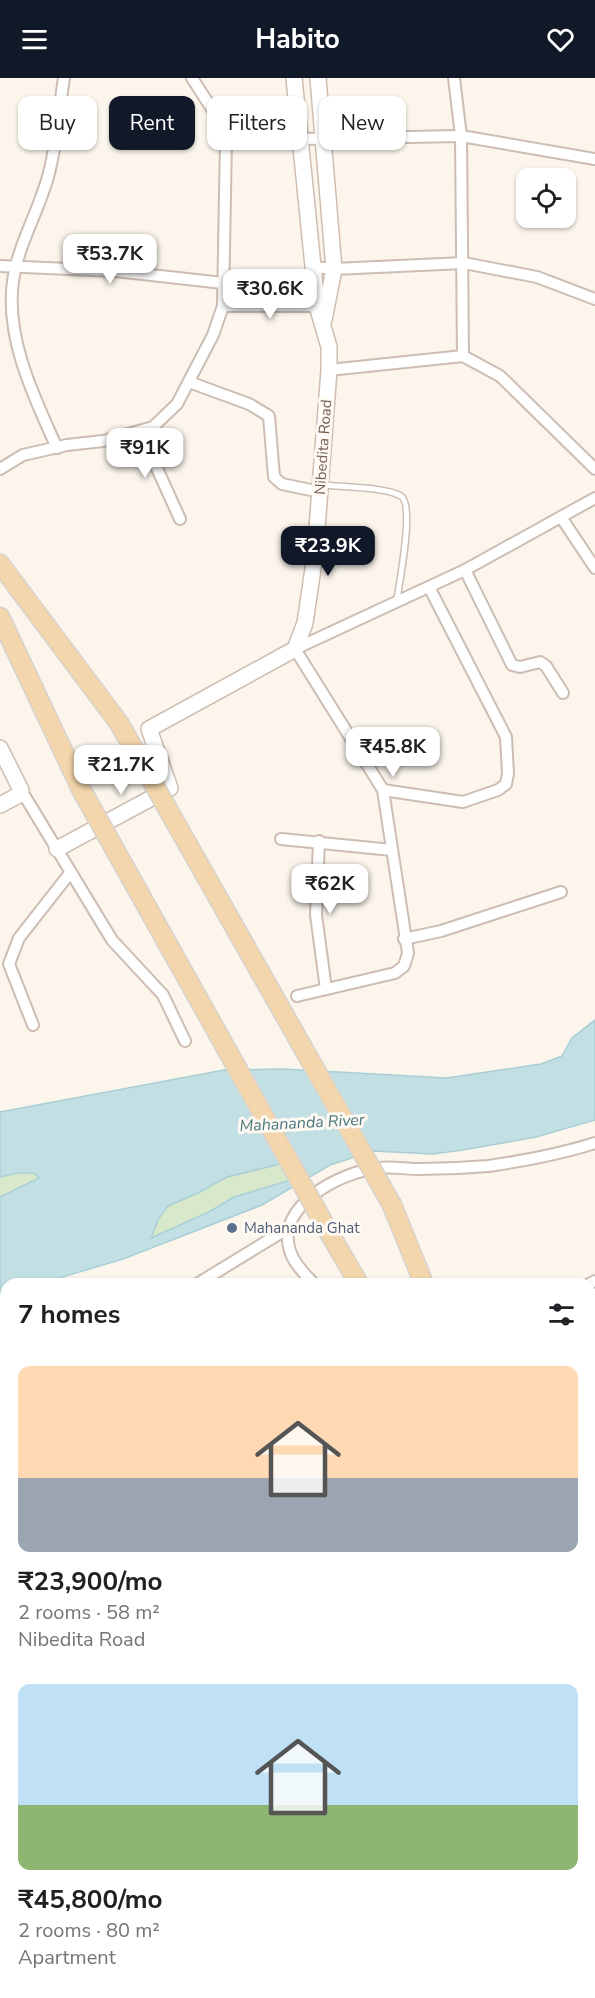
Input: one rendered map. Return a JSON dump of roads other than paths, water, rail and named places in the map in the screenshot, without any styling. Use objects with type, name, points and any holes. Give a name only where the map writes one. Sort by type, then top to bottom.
[{"type":"main road","points":[[0,564],[119,723],[392,1206],[422,1278]]},
{"type":"main road","points":[[0,617],[81,789],[356,1278]]},
{"type":"street","points":[[57,447],[30,389],[20,353],[13,309],[13,281],[49,172],[64,78]]},
{"type":"street","points":[[0,469],[23,455],[57,447],[103,441],[153,427],[177,404],[213,335],[223,306],[226,139],[221,123],[192,78]]},
{"type":"street","name":"Nibedita Road","points":[[294,78],[296,96]]},
{"type":"street","points":[[318,78],[320,96]]},
{"type":"street","points":[[454,78],[461,136],[464,263],[463,356]]},
{"type":"street","points":[[406,137],[461,136],[595,159]]},
{"type":"street","name":"Nibedita Road","points":[[295,649],[305,623],[315,555],[329,370],[328,347],[317,306],[301,150]]},
{"type":"street","points":[[323,323],[334,269],[324,150]]},
{"type":"street","points":[[314,267],[334,269],[464,263],[537,277],[595,299]]},
{"type":"street","points":[[0,266],[115,271],[223,283]]},
{"type":"street","points":[[223,306],[317,306]]},
{"type":"street","points":[[329,370],[463,356],[500,376],[595,468]]},
{"type":"street","points":[[189,382],[249,404],[269,416],[274,477],[282,484],[320,489]]},
{"type":"street","points":[[153,427],[155,464],[180,519]]},
{"type":"street","points":[[57,849],[170,788],[149,729],[295,649],[465,570],[595,498]]},
{"type":"street","points":[[561,517],[595,568]]},
{"type":"street","points":[[465,570],[512,665],[520,667],[540,662],[546,666],[563,693]]},
{"type":"street","points":[[383,790],[463,802],[498,790],[506,784],[508,774],[506,737],[429,587]]},
{"type":"street","points":[[295,649],[383,790],[404,939],[408,953],[404,966],[395,973],[297,996]]},
{"type":"street","points":[[0,748],[21,790],[112,940],[163,995],[186,1041]]},
{"type":"street","points":[[0,806],[17,796],[21,790]]},
{"type":"street","points":[[281,839],[392,850]]},
{"type":"street","points":[[319,841],[316,915],[326,989]]},
{"type":"street","points":[[33,1024],[9,964],[19,938],[70,873]]},
{"type":"street","points":[[404,939],[441,932],[561,892]]},
{"type":"street","points":[[309,1278],[292,1258],[287,1229],[294,1212],[304,1202],[332,1184],[368,1169],[487,1166],[534,1158],[595,1143]]},
{"type":"street","points":[[207,1278],[287,1229]]},
{"type":"lane","points":[[320,489],[402,496],[406,502],[406,530],[397,602]]},
{"type":"water","name":"Mahananda River","points":[[595,1020],[595,1120],[536,1137],[463,1150],[433,1154],[373,1151],[330,1165],[262,1205],[123,1259],[59,1278],[0,1278],[0,1197],[39,1178],[34,1173],[17,1173],[0,1177],[0,1112],[224,1070],[284,1069],[447,1078],[541,1064],[562,1056],[572,1038]],"holes":[[[280,1164],[296,1168],[298,1178],[234,1197],[209,1212],[151,1238],[159,1218],[168,1206],[227,1177]]]},
{"type":"place","name":"Mahananda Ghat","points":[[232,1228]]}]
